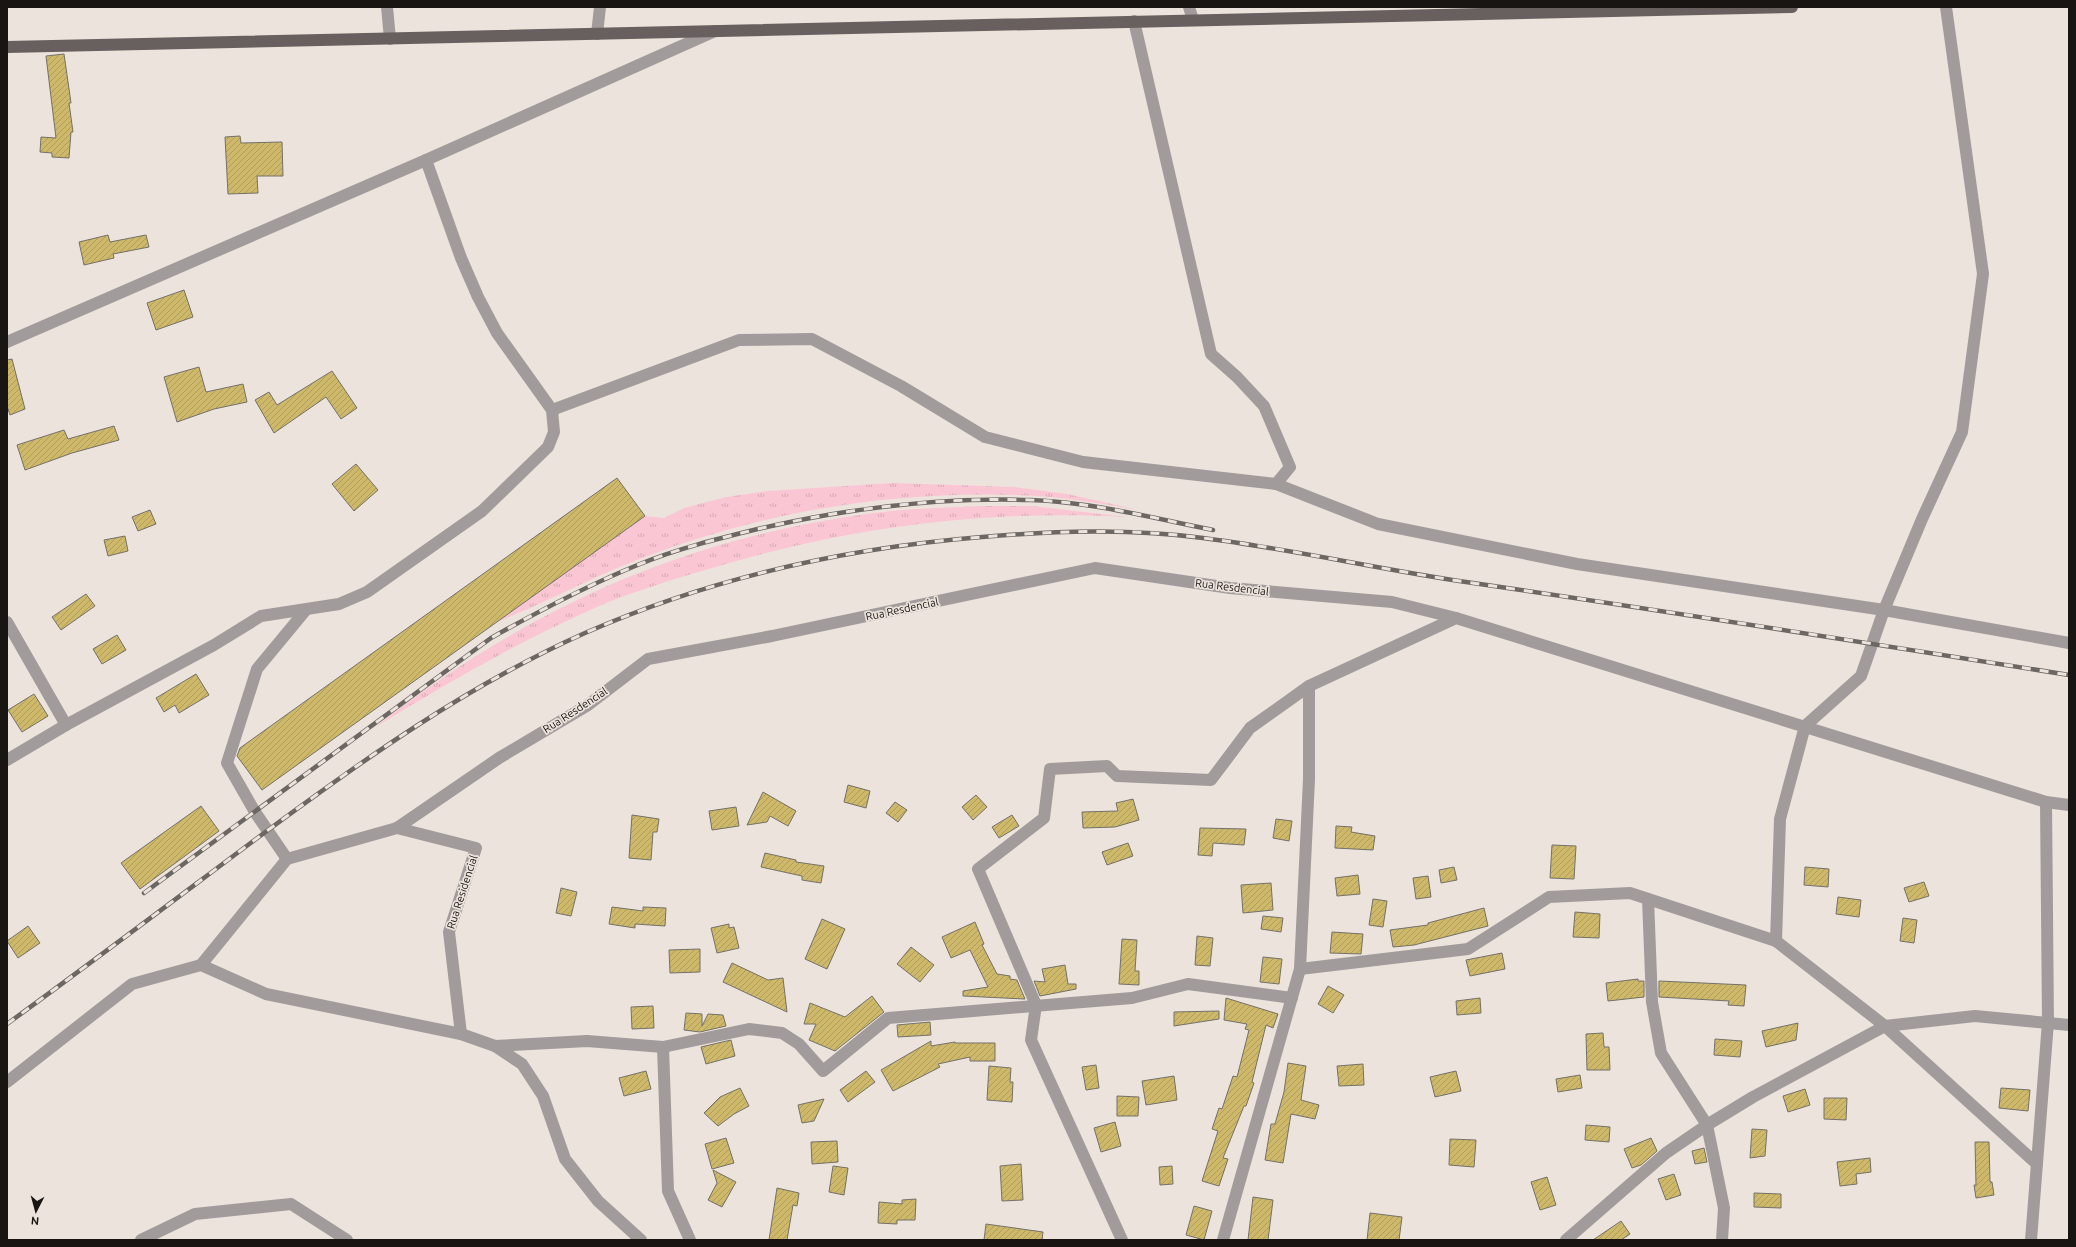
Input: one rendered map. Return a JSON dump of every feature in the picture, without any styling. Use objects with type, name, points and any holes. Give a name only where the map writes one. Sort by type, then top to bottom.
[{"type":"main road","points":[[7,47],[1792,7]]},
{"type":"street","points":[[387,7],[390,39]]},
{"type":"street","points":[[597,34],[600,7]]},
{"type":"street","points":[[1189,7],[1193,20]]},
{"type":"street","points":[[1776,941],[1780,819],[1805,726],[1861,676],[1884,610],[1922,519],[1962,432],[1984,274],[1946,7]]},
{"type":"street","points":[[1134,21],[1211,354],[1264,406],[1290,467],[1276,484]]},
{"type":"street","points":[[7,342],[426,160],[715,31]]},
{"type":"street","points":[[7,760],[66,725],[214,645],[261,616],[339,604],[367,592],[482,510],[548,447],[554,432],[552,410],[497,333],[478,298],[461,258],[426,160]]},
{"type":"street","points":[[552,410],[738,340],[812,339],[901,386],[985,436],[1083,462],[1276,484],[1386,525],[1577,564],[1884,610],[2069,643]]},
{"type":"street","name":"Rua Resdencial","points":[[397,828],[499,758],[588,705],[648,659],[772,636],[1095,568],[1230,588],[1392,602],[1456,618],[2046,802],[2069,805]]},
{"type":"street","points":[[7,1082],[132,984],[201,965],[287,859],[248,800],[227,763],[258,669],[305,610]]},
{"type":"street","points":[[1122,1240],[1031,1040],[1036,1005],[978,869],[1044,818],[1050,769],[1107,766],[1117,776],[1211,780],[1250,728],[1309,686],[1456,618]]},
{"type":"street","points":[[7,622],[66,725]]},
{"type":"street","points":[[1223,1240],[1300,969],[1309,779],[1309,686]]},
{"type":"street","points":[[2031,1240],[2048,1022],[2046,802]]},
{"type":"street","name":"Rua Residencial","points":[[287,859],[397,828],[476,848],[449,932],[460,1034]]},
{"type":"street","points":[[1300,969],[1468,949],[1550,897],[1630,893],[1776,941],[1885,1026],[2037,1164]]},
{"type":"street","points":[[1648,899],[1652,1002],[1661,1054],[1707,1125],[1724,1208],[1722,1240]]},
{"type":"street","points":[[201,965],[266,994],[460,1034],[495,1046],[522,1064],[543,1096],[565,1159],[598,1201],[642,1240]]},
{"type":"street","points":[[495,1046],[587,1041],[663,1047],[749,1029],[782,1033],[799,1044],[823,1071],[888,1018],[1132,998],[1188,984],[1292,998]]},
{"type":"street","points":[[1566,1240],[1666,1154],[1707,1125],[1753,1097],[1885,1026],[1975,1016],[2069,1025]]},
{"type":"street","points":[[663,1047],[668,1191],[690,1240]]},
{"type":"street","points":[[142,1240],[195,1214],[292,1204],[346,1240]]},
{"type":"green space","points":[[892,483],[1015,487],[1067,494],[1139,510],[1062,498],[1016,495],[970,495],[924,496],[877,501],[786,515],[741,526],[653,554],[613,570],[497,622],[645,516],[664,518],[684,508],[726,497],[768,491]]},
{"type":"green space","points":[[980,506],[1032,506],[1127,517],[1073,515],[967,519],[861,533],[757,555],[645,589],[588,611],[479,666],[374,728],[431,686],[490,648],[549,614],[609,585],[671,561],[736,540],[803,525],[887,511]]},
{"type":"building","points":[[64,54],[71,103],[69,103],[73,132],[71,132],[69,158],[52,157],[52,153],[40,152],[41,137],[56,138],[46,56]]},
{"type":"building","points":[[240,136],[241,143],[282,142],[283,176],[257,176],[258,193],[228,194],[225,137]]},
{"type":"building","points":[[108,235],[110,242],[146,235],[149,247],[113,254],[114,258],[84,265],[79,242]]},
{"type":"building","points":[[184,290],[193,317],[156,330],[147,303]]},
{"type":"building","points":[[12,359],[25,409],[10,415],[7,406],[7,360]]},
{"type":"building","points":[[199,367],[206,392],[243,384],[247,402],[214,409],[177,422],[164,377]]},
{"type":"building","points":[[332,371],[357,408],[341,419],[326,397],[274,433],[255,400],[269,392],[277,405]]},
{"type":"building","points":[[114,426],[119,440],[72,453],[25,470],[17,445],[64,430],[68,439]]},
{"type":"building","points":[[356,464],[378,490],[354,511],[332,484]]},
{"type":"building","points":[[617,478],[645,516],[262,790],[237,756],[240,748]]},
{"type":"building","points":[[150,510],[156,524],[138,531],[132,517]]},
{"type":"building","points":[[125,536],[128,551],[108,556],[104,540]]},
{"type":"building","points":[[86,594],[95,606],[61,630],[52,617]]},
{"type":"building","points":[[117,635],[126,650],[102,664],[93,649]]},
{"type":"building","points":[[196,674],[209,695],[179,713],[175,705],[164,712],[156,698]]},
{"type":"building","points":[[34,694],[48,716],[22,732],[8,710]]},
{"type":"building","points":[[848,785],[870,791],[866,808],[844,802]]},
{"type":"building","points":[[763,792],[796,811],[788,826],[770,816],[767,822],[747,825]]},
{"type":"building","points":[[976,795],[987,807],[973,820],[962,807]]},
{"type":"building","points":[[1133,799],[1139,820],[1115,827],[1083,828],[1082,812],[1118,811],[1116,803]]},
{"type":"building","points":[[895,802],[907,810],[898,822],[886,813]]},
{"type":"building","points":[[201,806],[219,831],[140,889],[121,863]]},
{"type":"building","points":[[736,807],[739,826],[712,830],[709,811]]},
{"type":"building","points":[[632,815],[659,819],[657,832],[653,832],[651,860],[629,858]]},
{"type":"building","points":[[1012,815],[1019,826],[999,838],[992,827]]},
{"type":"building","points":[[1276,819],[1292,821],[1289,841],[1273,838]]},
{"type":"building","points":[[1336,826],[1352,827],[1351,832],[1375,836],[1373,850],[1335,848]]},
{"type":"building","points":[[1200,828],[1246,829],[1244,845],[1213,843],[1212,856],[1198,855]]},
{"type":"building","points":[[1128,843],[1133,856],[1107,865],[1102,852]]},
{"type":"building","points":[[1552,845],[1576,846],[1574,879],[1550,878]]},
{"type":"building","points":[[765,853],[796,860],[796,862],[824,866],[821,883],[802,880],[802,876],[761,867]]},
{"type":"building","points":[[1454,867],[1457,880],[1441,883],[1439,870]]},
{"type":"building","points":[[1805,867],[1829,869],[1828,887],[1804,885]]},
{"type":"building","points":[[1358,875],[1360,894],[1337,896],[1335,878]]},
{"type":"building","points":[[1428,876],[1431,897],[1416,899],[1413,878]]},
{"type":"building","points":[[1924,882],[1929,896],[1909,902],[1904,888]]},
{"type":"building","points":[[1271,883],[1273,910],[1243,913],[1241,885]]},
{"type":"building","points":[[561,888],[577,892],[571,916],[556,913]]},
{"type":"building","points":[[1838,897],[1861,900],[1859,917],[1836,914]]},
{"type":"building","points":[[1373,899],[1387,901],[1383,927],[1369,925]]},
{"type":"building","points":[[612,907],[643,911],[643,907],[666,908],[665,926],[635,924],[635,928],[609,924]]},
{"type":"building","points":[[1484,908],[1488,926],[1414,945],[1393,947],[1390,930],[1428,925],[1428,923]]},
{"type":"building","points":[[1575,912],[1600,914],[1599,938],[1573,937]]},
{"type":"building","points":[[1263,916],[1283,918],[1281,932],[1261,929]]},
{"type":"building","points":[[1903,918],[1917,920],[1914,943],[1900,941]]},
{"type":"building","points":[[822,919],[845,929],[827,969],[805,959]]},
{"type":"building","points":[[975,922],[984,944],[982,945],[997,974],[1010,976],[1010,979],[1017,980],[1025,999],[963,996],[963,991],[988,987],[970,950],[951,958],[942,937]]},
{"type":"building","points":[[729,924],[729,928],[734,927],[739,948],[717,953],[711,928]]},
{"type":"building","points":[[28,926],[40,943],[18,958],[7,941]]},
{"type":"building","points":[[1332,932],[1363,934],[1361,954],[1330,953]]},
{"type":"building","points":[[1197,936],[1213,938],[1210,966],[1195,965]]},
{"type":"building","points":[[1122,939],[1137,940],[1135,971],[1139,971],[1139,985],[1119,984]]},
{"type":"building","points":[[911,947],[934,965],[920,982],[897,964]]},
{"type":"building","points":[[700,949],[700,972],[670,973],[669,950]]},
{"type":"building","points":[[1502,953],[1505,969],[1470,976],[1466,960]]},
{"type":"building","points":[[1263,957],[1282,959],[1279,984],[1260,982]]},
{"type":"building","points":[[732,963],[768,980],[783,978],[787,1012],[723,982]]},
{"type":"building","points":[[1065,965],[1068,984],[1076,984],[1076,989],[1040,996],[1034,981],[1045,982],[1042,969]]},
{"type":"building","points":[[1638,979],[1638,981],[1644,981],[1644,997],[1608,1001],[1606,983]]},
{"type":"building","points":[[1659,981],[1746,985],[1744,1006],[1728,1005],[1729,1001],[1659,997]]},
{"type":"building","points":[[1328,986],[1344,995],[1333,1013],[1318,1004]]},
{"type":"building","points":[[872,996],[884,1012],[835,1051],[809,1040],[816,1024],[804,1024],[810,1003],[845,1017]]},
{"type":"building","points":[[1226,998],[1278,1014],[1273,1028],[1266,1025],[1252,1082],[1254,1083],[1246,1106],[1244,1106],[1223,1158],[1228,1159],[1219,1186],[1202,1181],[1218,1131],[1212,1129],[1219,1108],[1222,1109],[1233,1076],[1237,1077],[1249,1030],[1245,1029],[1247,1024],[1224,1020]]},
{"type":"building","points":[[1480,998],[1481,1013],[1457,1015],[1456,1001]]},
{"type":"building","points":[[653,1006],[654,1028],[632,1029],[631,1007]]},
{"type":"building","points":[[1219,1011],[1219,1019],[1174,1026],[1174,1012]]},
{"type":"building","points":[[686,1013],[702,1014],[702,1026],[708,1014],[723,1015],[726,1026],[700,1032],[684,1030]]},
{"type":"building","points":[[930,1022],[931,1035],[898,1037],[897,1025]]},
{"type":"building","points":[[1798,1023],[1796,1040],[1766,1047],[1762,1031]]},
{"type":"building","points":[[1603,1033],[1604,1047],[1609,1047],[1610,1070],[1587,1070],[1586,1034]]},
{"type":"building","points":[[1715,1039],[1742,1041],[1740,1057],[1714,1055]]},
{"type":"building","points":[[731,1040],[735,1056],[706,1064],[701,1047]]},
{"type":"building","points":[[931,1041],[931,1046],[955,1042],[995,1043],[995,1061],[970,1061],[970,1057],[938,1064],[940,1067],[893,1091],[881,1070]]},
{"type":"building","points":[[1288,1063],[1306,1066],[1301,1100],[1319,1105],[1315,1119],[1291,1114],[1283,1163],[1265,1160],[1271,1124],[1275,1124],[1284,1092]]},
{"type":"building","points":[[1363,1064],[1364,1085],[1339,1086],[1337,1066]]},
{"type":"building","points":[[1096,1065],[1099,1088],[1086,1090],[1082,1067]]},
{"type":"building","points":[[989,1066],[1011,1068],[1010,1082],[1013,1082],[1012,1102],[987,1100]]},
{"type":"building","points":[[646,1071],[651,1089],[624,1096],[619,1078]]},
{"type":"building","points":[[866,1071],[875,1082],[848,1102],[840,1090]]},
{"type":"building","points":[[1456,1071],[1461,1091],[1435,1097],[1430,1077]]},
{"type":"building","points":[[1580,1075],[1582,1088],[1558,1092],[1556,1079]]},
{"type":"building","points":[[1174,1076],[1177,1100],[1146,1105],[1142,1081]]},
{"type":"building","points":[[740,1088],[749,1106],[734,1114],[718,1126],[704,1113],[720,1097]]},
{"type":"building","points":[[2001,1088],[2030,1090],[2028,1111],[1999,1108]]},
{"type":"building","points":[[1805,1089],[1810,1105],[1788,1112],[1783,1096]]},
{"type":"building","points":[[1117,1096],[1139,1097],[1138,1116],[1117,1116]]},
{"type":"building","points":[[1824,1098],[1847,1098],[1846,1120],[1824,1119]]},
{"type":"building","points":[[824,1099],[814,1121],[802,1123],[798,1105]]},
{"type":"building","points":[[1115,1122],[1121,1146],[1101,1152],[1094,1128]]},
{"type":"building","points":[[1586,1125],[1610,1127],[1609,1142],[1585,1140]]},
{"type":"building","points":[[1752,1129],[1767,1130],[1765,1156],[1750,1158]]},
{"type":"building","points":[[726,1138],[734,1163],[712,1169],[705,1144]]},
{"type":"building","points":[[1651,1138],[1657,1151],[1641,1165],[1632,1168],[1624,1149]]},
{"type":"building","points":[[1450,1139],[1476,1140],[1474,1167],[1449,1165]]},
{"type":"building","points":[[837,1141],[838,1162],[812,1164],[811,1142]]},
{"type":"building","points":[[1975,1142],[1989,1142],[1990,1182],[1992,1182],[1994,1195],[1976,1198],[1974,1185],[1976,1185]]},
{"type":"building","points":[[1704,1148],[1707,1162],[1695,1164],[1692,1151]]},
{"type":"building","points":[[1870,1158],[1871,1172],[1856,1174],[1857,1184],[1840,1186],[1837,1162]]},
{"type":"building","points":[[1021,1164],[1023,1200],[1002,1201],[1000,1166]]},
{"type":"building","points":[[833,1166],[848,1168],[844,1195],[829,1192]]},
{"type":"building","points":[[1172,1166],[1173,1184],[1160,1185],[1159,1167]]},
{"type":"building","points":[[713,1170],[736,1182],[722,1207],[708,1200],[717,1183]]},
{"type":"building","points":[[1674,1174],[1681,1195],[1666,1200],[1658,1179]]},
{"type":"building","points":[[1547,1177],[1556,1205],[1540,1210],[1531,1182]]},
{"type":"building","points":[[777,1188],[799,1193],[797,1206],[793,1205],[787,1240],[769,1240]]},
{"type":"building","points":[[1754,1193],[1781,1194],[1781,1208],[1754,1207]]},
{"type":"building","points":[[1253,1197],[1273,1200],[1268,1240],[1248,1240]]},
{"type":"building","points":[[916,1199],[915,1220],[897,1220],[897,1224],[878,1223],[879,1202],[902,1204],[902,1200]]},
{"type":"building","points":[[1194,1206],[1212,1211],[1204,1240],[1186,1235]]},
{"type":"building","points":[[1370,1213],[1402,1217],[1399,1240],[1367,1240]]},
{"type":"building","points":[[1621,1221],[1630,1234],[1621,1240],[1593,1240]]},
{"type":"building","points":[[986,1224],[1043,1232],[1042,1240],[984,1240]]},
{"type":"railway","points":[[144,893],[491,638],[546,608],[621,572],[655,558],[685,548],[795,521],[896,505],[963,500],[1054,501],[1122,511],[1213,530]]},
{"type":"railway","points":[[7,1024],[256,839],[374,754],[456,701],[498,677],[585,633],[681,596],[779,568],[880,549],[931,542],[1037,533],[1120,532],[1176,535],[1302,553],[1433,577],[2069,675]]}]
